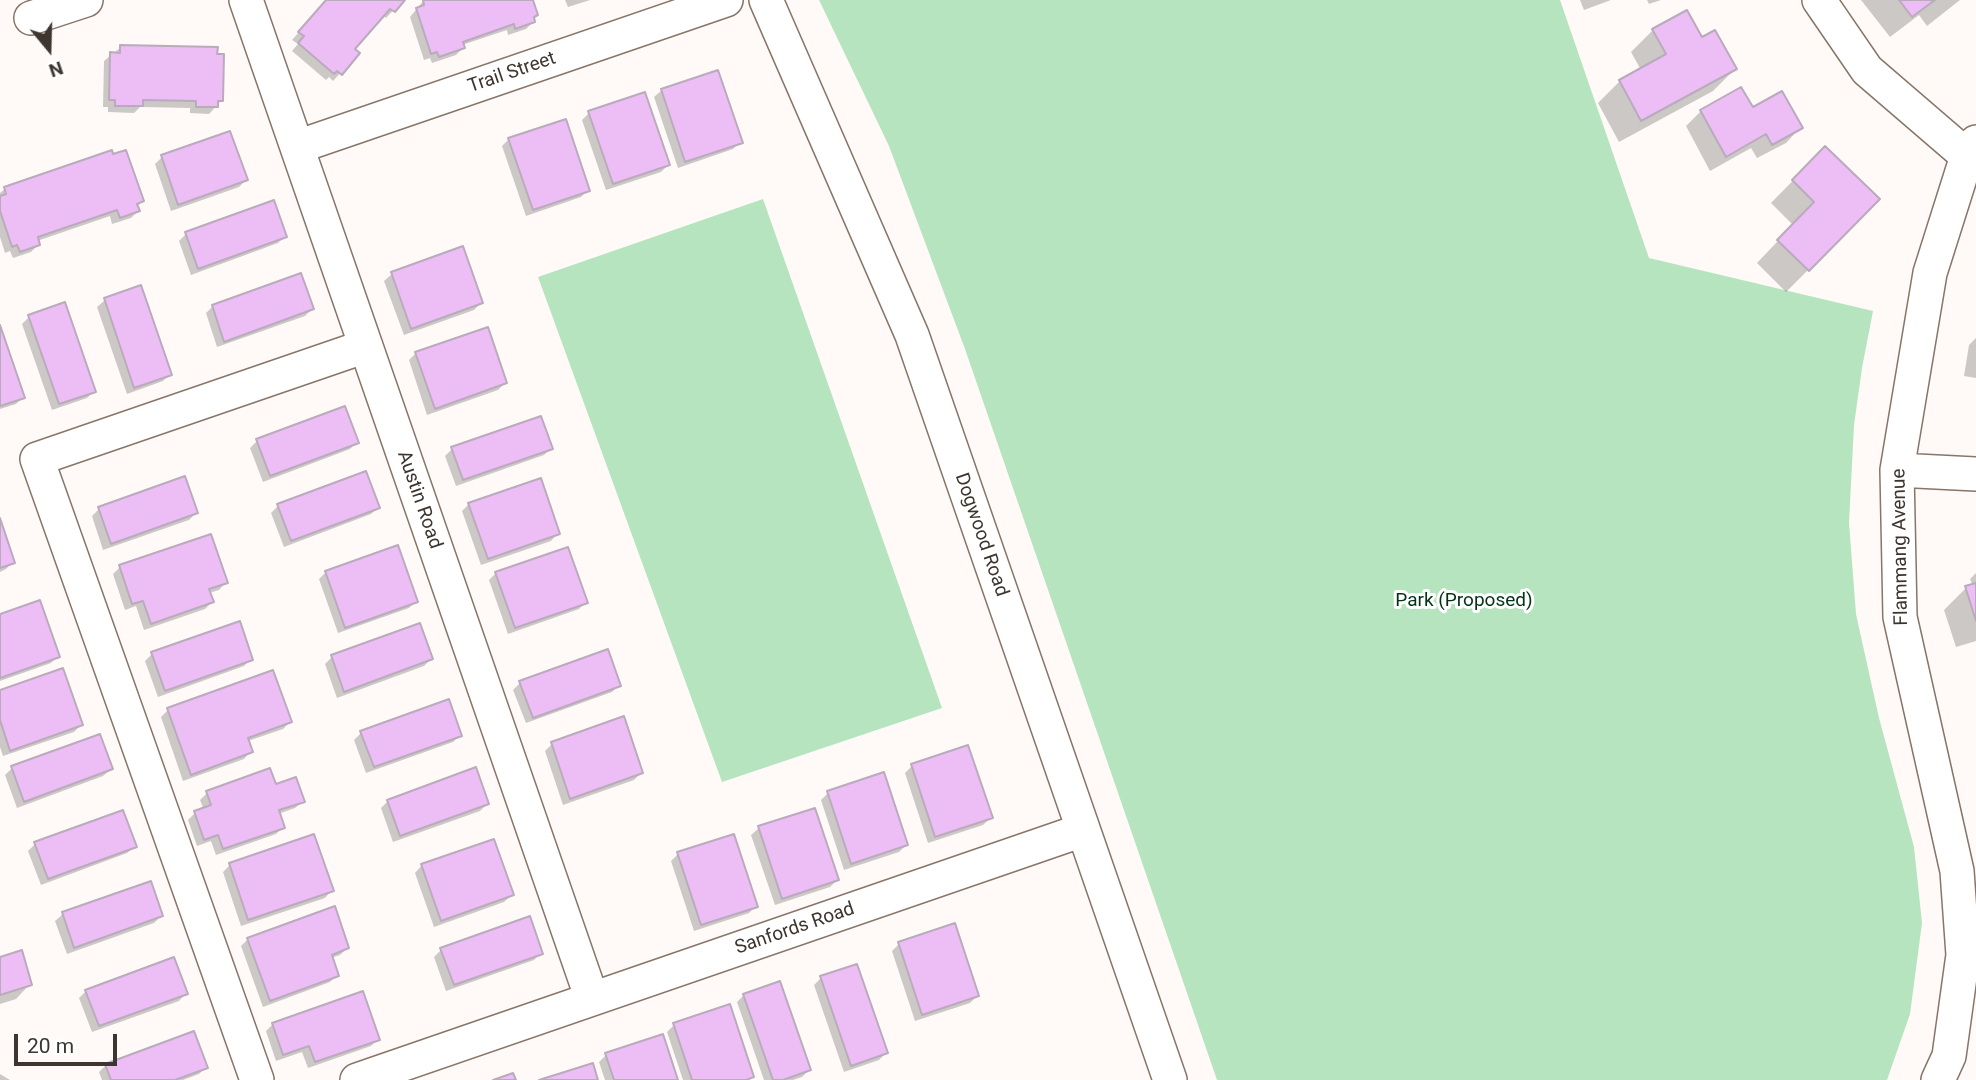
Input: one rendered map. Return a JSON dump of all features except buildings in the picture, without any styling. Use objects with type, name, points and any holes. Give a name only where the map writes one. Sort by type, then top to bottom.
[{"type":"street","points":[[31,18],[86,0]]},
{"type":"street","name":"Austin Road","points":[[246,0],[592,999]]},
{"type":"street","name":"Trail Street","points":[[297,147],[726,0]]},
{"type":"street","name":"Dogwood Road","points":[[766,0],[912,335],[1170,1080]]},
{"type":"street","points":[[1819,0],[1867,70],[1971,149]]},
{"type":"street","name":"Flammang Avenue","points":[[1938,1080],[1949,1056],[1963,955],[1956,871],[1900,617],[1897,470],[1930,273],[1971,149]]},
{"type":"street","points":[[257,1080],[37,459],[366,346]]},
{"type":"street","points":[[1897,470],[1976,474]]},
{"type":"street","name":"Sanfords Road","points":[[357,1080],[1083,830]]},
{"type":"green space","name":"Park (Proposed)","points":[[819,0],[1560,0],[1649,258],[1873,311],[1854,425],[1849,523],[1856,614],[1879,718],[1914,847],[1922,923],[1910,1014],[1887,1080],[1217,1080],[965,349],[889,146]]},
{"type":"green space","points":[[763,199],[942,708],[722,782],[538,277]]}]
